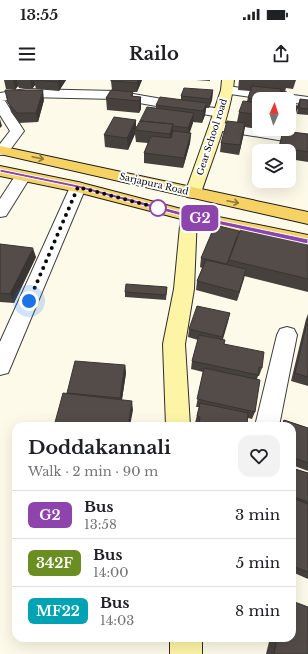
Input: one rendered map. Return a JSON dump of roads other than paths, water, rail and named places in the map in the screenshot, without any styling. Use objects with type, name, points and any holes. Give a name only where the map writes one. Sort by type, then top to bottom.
[{"type":"main road","name":"Gear School road","points":[[193,193],[218,120],[228,85]]},
{"type":"main road","name":"Sarjapura Road","points":[[1,151],[308,218]]},
{"type":"main road","name":"Sarjapura Road","points":[[0,171],[78,187],[189,216],[308,241]]},
{"type":"main road","points":[[178,422],[174,344],[184,289],[189,216]]},
{"type":"main road","points":[[186,642],[186,654]]},
{"type":"street","points":[[228,85],[308,101]]},
{"type":"street","points":[[0,97],[26,93],[116,95],[308,141]]},
{"type":"street","points":[[0,104],[17,131],[1,151]]},
{"type":"street","points":[[0,212],[24,176]]},
{"type":"street","points":[[0,366],[78,187]]},
{"type":"street","points":[[267,422],[287,335]]}]
